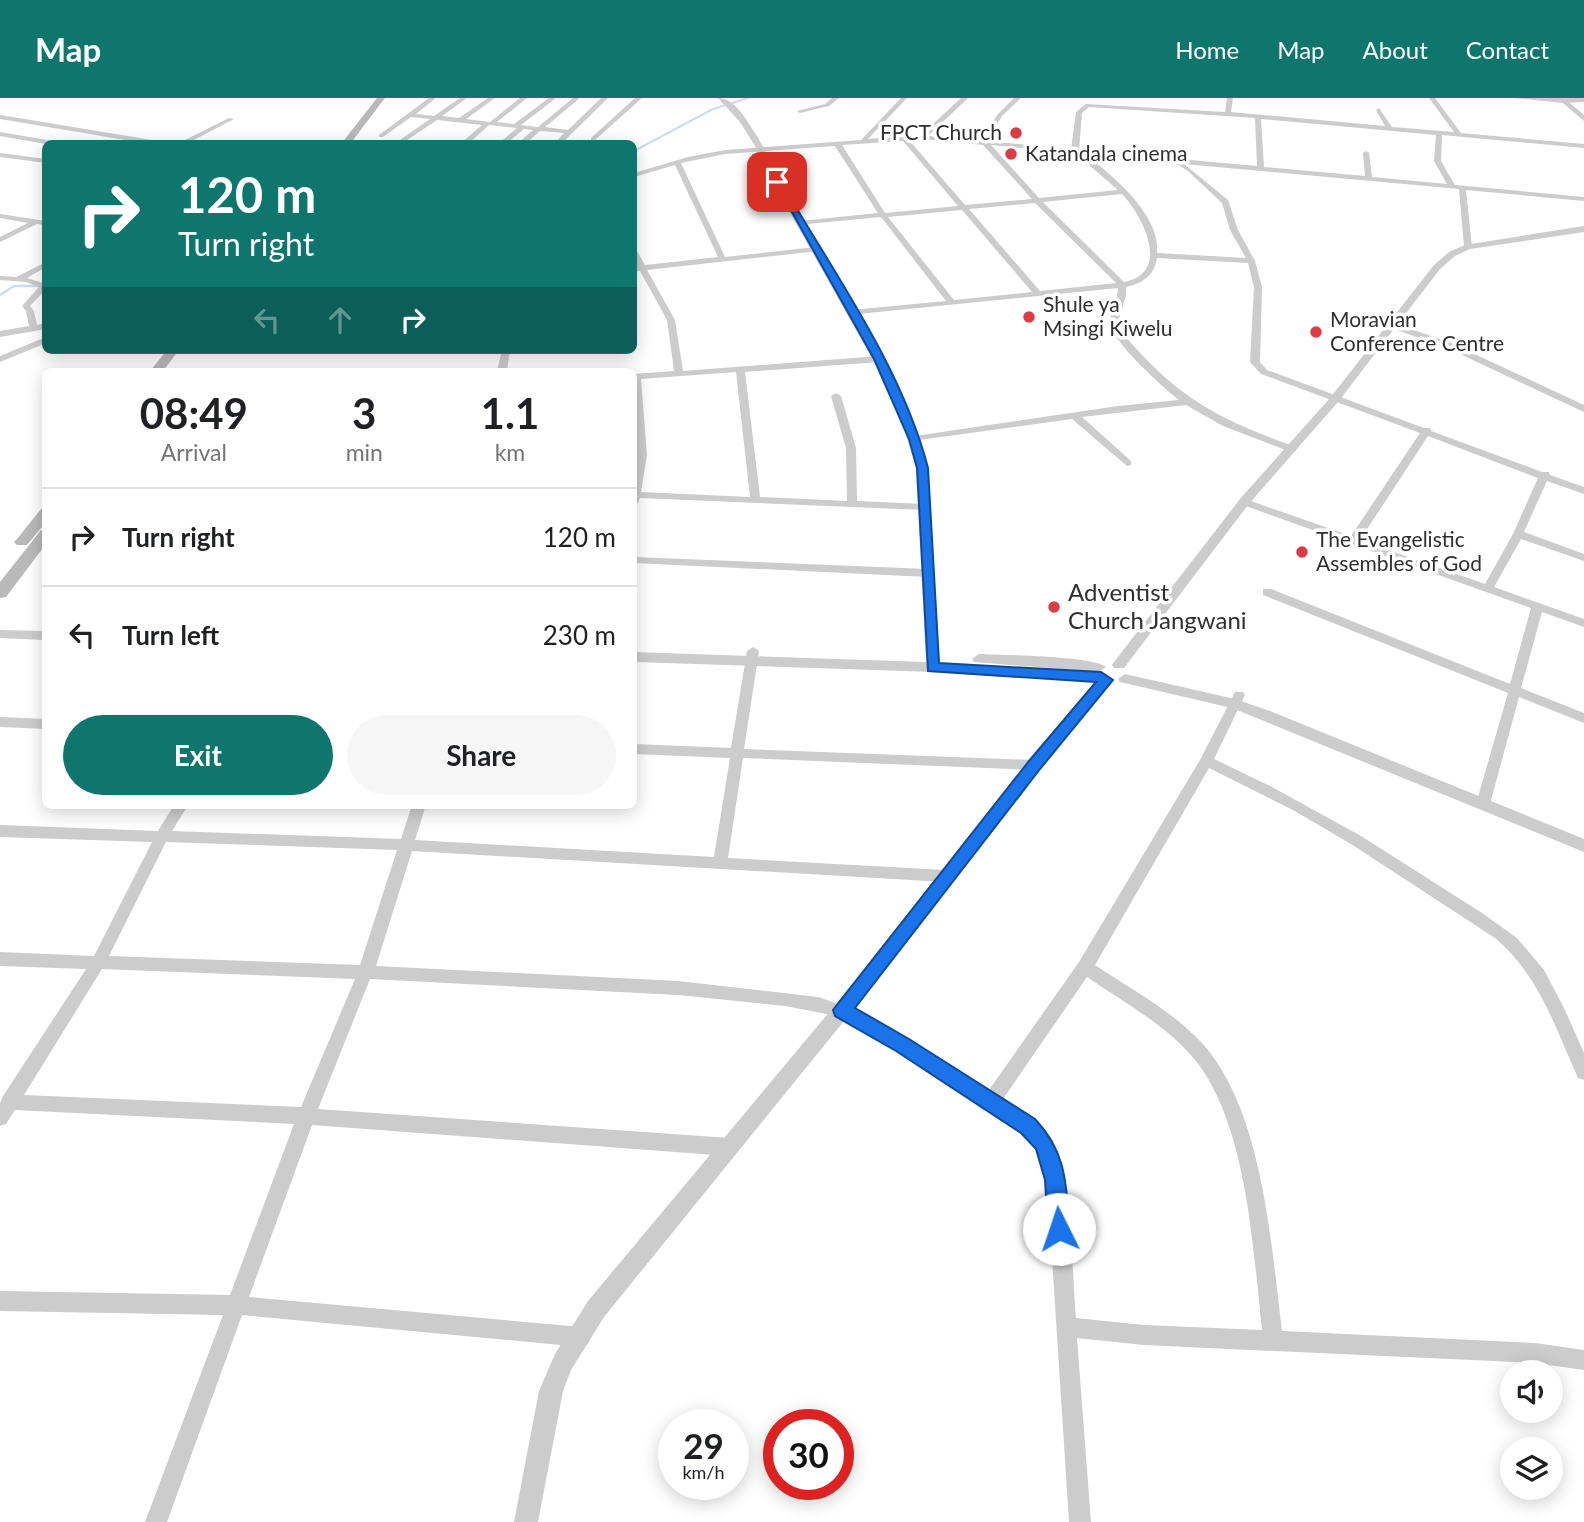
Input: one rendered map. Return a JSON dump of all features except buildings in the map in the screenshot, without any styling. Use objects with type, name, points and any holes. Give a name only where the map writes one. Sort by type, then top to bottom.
[{"type":"main road","points":[[338,140],[371,98]]},
{"type":"main road","points":[[348,140],[381,98]]},
{"type":"main road","points":[[158,368],[170,354]]},
{"type":"main road","points":[[171,368],[182,354]]},
{"type":"main road","points":[[0,570],[42,517]]},
{"type":"main road","points":[[0,593],[42,538]]},
{"type":"street","points":[[381,136],[433,98]]},
{"type":"street","points":[[404,140],[464,98]]},
{"type":"street","points":[[461,123],[492,98]]},
{"type":"street","points":[[468,140],[524,98]]},
{"type":"street","points":[[505,140],[553,98]]},
{"type":"street","points":[[525,140],[577,98]]},
{"type":"street","points":[[561,140],[605,98]]},
{"type":"street","points":[[593,139],[639,98]]},
{"type":"street","points":[[800,111],[829,104],[836,98]]},
{"type":"street","points":[[864,140],[904,98]]},
{"type":"street","points":[[923,137],[965,98]]},
{"type":"street","points":[[983,141],[1000,115],[1018,98]]},
{"type":"street","points":[[1228,114],[1230,98]]},
{"type":"street","points":[[1432,98],[1458,134]]},
{"type":"street","points":[[1516,98],[1584,100]]},
{"type":"street","points":[[1562,100],[1584,119]]},
{"type":"street","points":[[726,101],[742,117],[850,313],[879,359],[915,439],[922,468],[925,507],[932,662]]},
{"type":"street","points":[[1074,149],[1079,112],[1088,105],[1228,114],[1584,146]]},
{"type":"street","points":[[1379,110],[1389,128]]},
{"type":"street","points":[[410,115],[440,117],[461,123],[489,123],[570,132]]},
{"type":"street","points":[[0,117],[140,140]]},
{"type":"street","points":[[1258,117],[1261,169]]},
{"type":"street","points":[[188,140],[231,119]]},
{"type":"street","points":[[1439,133],[1437,166],[1452,186]]},
{"type":"street","points":[[0,134],[42,141]]},
{"type":"street","points":[[903,137],[1038,294]]},
{"type":"street","points":[[637,174],[706,155],[923,137],[1074,149],[1584,199]]},
{"type":"street","points":[[983,141],[1037,200],[1122,285],[1122,295],[1114,322],[1116,330],[1161,383],[1187,402],[1231,427],[1292,449]]},
{"type":"street","points":[[837,143],[883,215],[952,303]]},
{"type":"street","points":[[850,313],[1138,282],[1148,274],[1154,255],[1154,242],[1146,221],[1123,192],[1074,149]]},
{"type":"street","points":[[1366,153],[1369,179]]},
{"type":"street","points":[[0,155],[42,160]]},
{"type":"street","points":[[1171,159],[1189,170],[1224,202],[1234,230],[1251,261],[1258,287],[1255,362],[1271,376],[1427,430],[1584,491]]},
{"type":"street","points":[[677,162],[723,260]]},
{"type":"street","points":[[1462,187],[1468,247]]},
{"type":"street","points":[[800,223],[1123,192]]},
{"type":"street","points":[[0,216],[41,222]]},
{"type":"street","points":[[0,240],[41,222]]},
{"type":"street","points":[[526,1522],[551,1391],[563,1362],[596,1309],[842,1010],[945,876],[1112,673],[1244,502],[1334,400],[1437,267],[1452,254],[1468,247],[1584,229]]},
{"type":"street","points":[[679,373],[671,320],[638,269],[815,250]]},
{"type":"street","points":[[1154,255],[1251,261]]},
{"type":"street","points":[[18,279],[42,266]]},
{"type":"street","points":[[0,278],[18,279],[42,285]]},
{"type":"street","points":[[34,329],[30,311],[26,306],[42,288]]},
{"type":"street","points":[[1391,325],[1457,349],[1584,409]]},
{"type":"street","points":[[0,334],[42,327]]},
{"type":"street","points":[[0,359],[42,342]]},
{"type":"street","points":[[637,377],[879,359]]},
{"type":"street","points":[[740,370],[755,498]]},
{"type":"street","points":[[836,396],[851,448],[852,503]]},
{"type":"street","points":[[915,439],[1187,402]]},
{"type":"street","points":[[1075,416],[1128,464]]},
{"type":"street","points":[[637,482],[642,455],[638,426]]},
{"type":"street","points":[[1354,541],[1427,430]]},
{"type":"street","points":[[1488,588],[1518,534],[1545,474]]},
{"type":"street","points":[[637,499],[755,498],[925,507]]},
{"type":"street","points":[[1244,502],[1584,623]]},
{"type":"street","points":[[1518,534],[1584,558]]},
{"type":"street","points":[[637,560],[928,573]]},
{"type":"street","points":[[1267,592],[1584,718]]},
{"type":"street","points":[[1484,799],[1538,606]]},
{"type":"street","points":[[0,623],[42,625]]},
{"type":"street","points":[[0,634],[42,636]]},
{"type":"street","points":[[637,647],[753,656]]},
{"type":"street","points":[[720,863],[753,656]]},
{"type":"street","points":[[637,657],[753,656],[932,662],[1112,673],[1237,699],[1313,733],[1584,835]]},
{"type":"street","points":[[991,1101],[1085,967],[1206,761],[1237,699]]},
{"type":"street","points":[[0,722],[42,724]]},
{"type":"street","points":[[637,749],[1034,765]]},
{"type":"street","points":[[1206,761],[1323,818],[1429,886],[1509,942],[1530,963],[1558,1013],[1584,1072]]},
{"type":"street","points":[[1484,799],[1584,846]]},
{"type":"street","points":[[0,1118],[98,963],[161,838],[179,809]]},
{"type":"street","points":[[156,1522],[306,1116],[366,971],[418,809]]},
{"type":"street","points":[[0,831],[404,845],[945,876]]},
{"type":"street","points":[[0,959],[366,971],[708,990],[789,999],[842,1010],[894,1039],[991,1101],[1028,1126],[1044,1144],[1056,1180],[1080,1522]]},
{"type":"street","points":[[1085,967],[1172,1027],[1206,1060],[1219,1079],[1246,1165],[1259,1231],[1273,1341]]},
{"type":"street","points":[[9,1102],[306,1116],[729,1147]]},
{"type":"street","points":[[0,1301],[234,1305],[581,1337]]},
{"type":"street","points":[[1065,1327],[1144,1335],[1535,1353],[1584,1360]]},
{"type":"waterway","points":[[637,149],[713,109],[748,98]]},
{"type":"waterway","points":[[0,295],[14,286],[38,286]]},
{"type":"place","name":"FPCT Church","points":[[1016,133]]},
{"type":"place","name":"Katandala cinema","points":[[1011,154]]},
{"type":"place","name":"Shule ya Msingi Kiwelu","points":[[1029,317]]},
{"type":"place","name":"Moravian Conference Centre","points":[[1316,332]]},
{"type":"place","name":"The Evangelistic Assembles of God","points":[[1302,552]]},
{"type":"place","name":"Adventist Church Jangwani","points":[[1054,607]]},
{"type":"route","points":[[777,182],[850,313],[879,359],[915,439],[922,468],[933,667],[1101,677],[1105,680],[945,876],[842,1010],[876,1028],[1028,1126],[1044,1144],[1056,1180],[1059,1229]]}]
